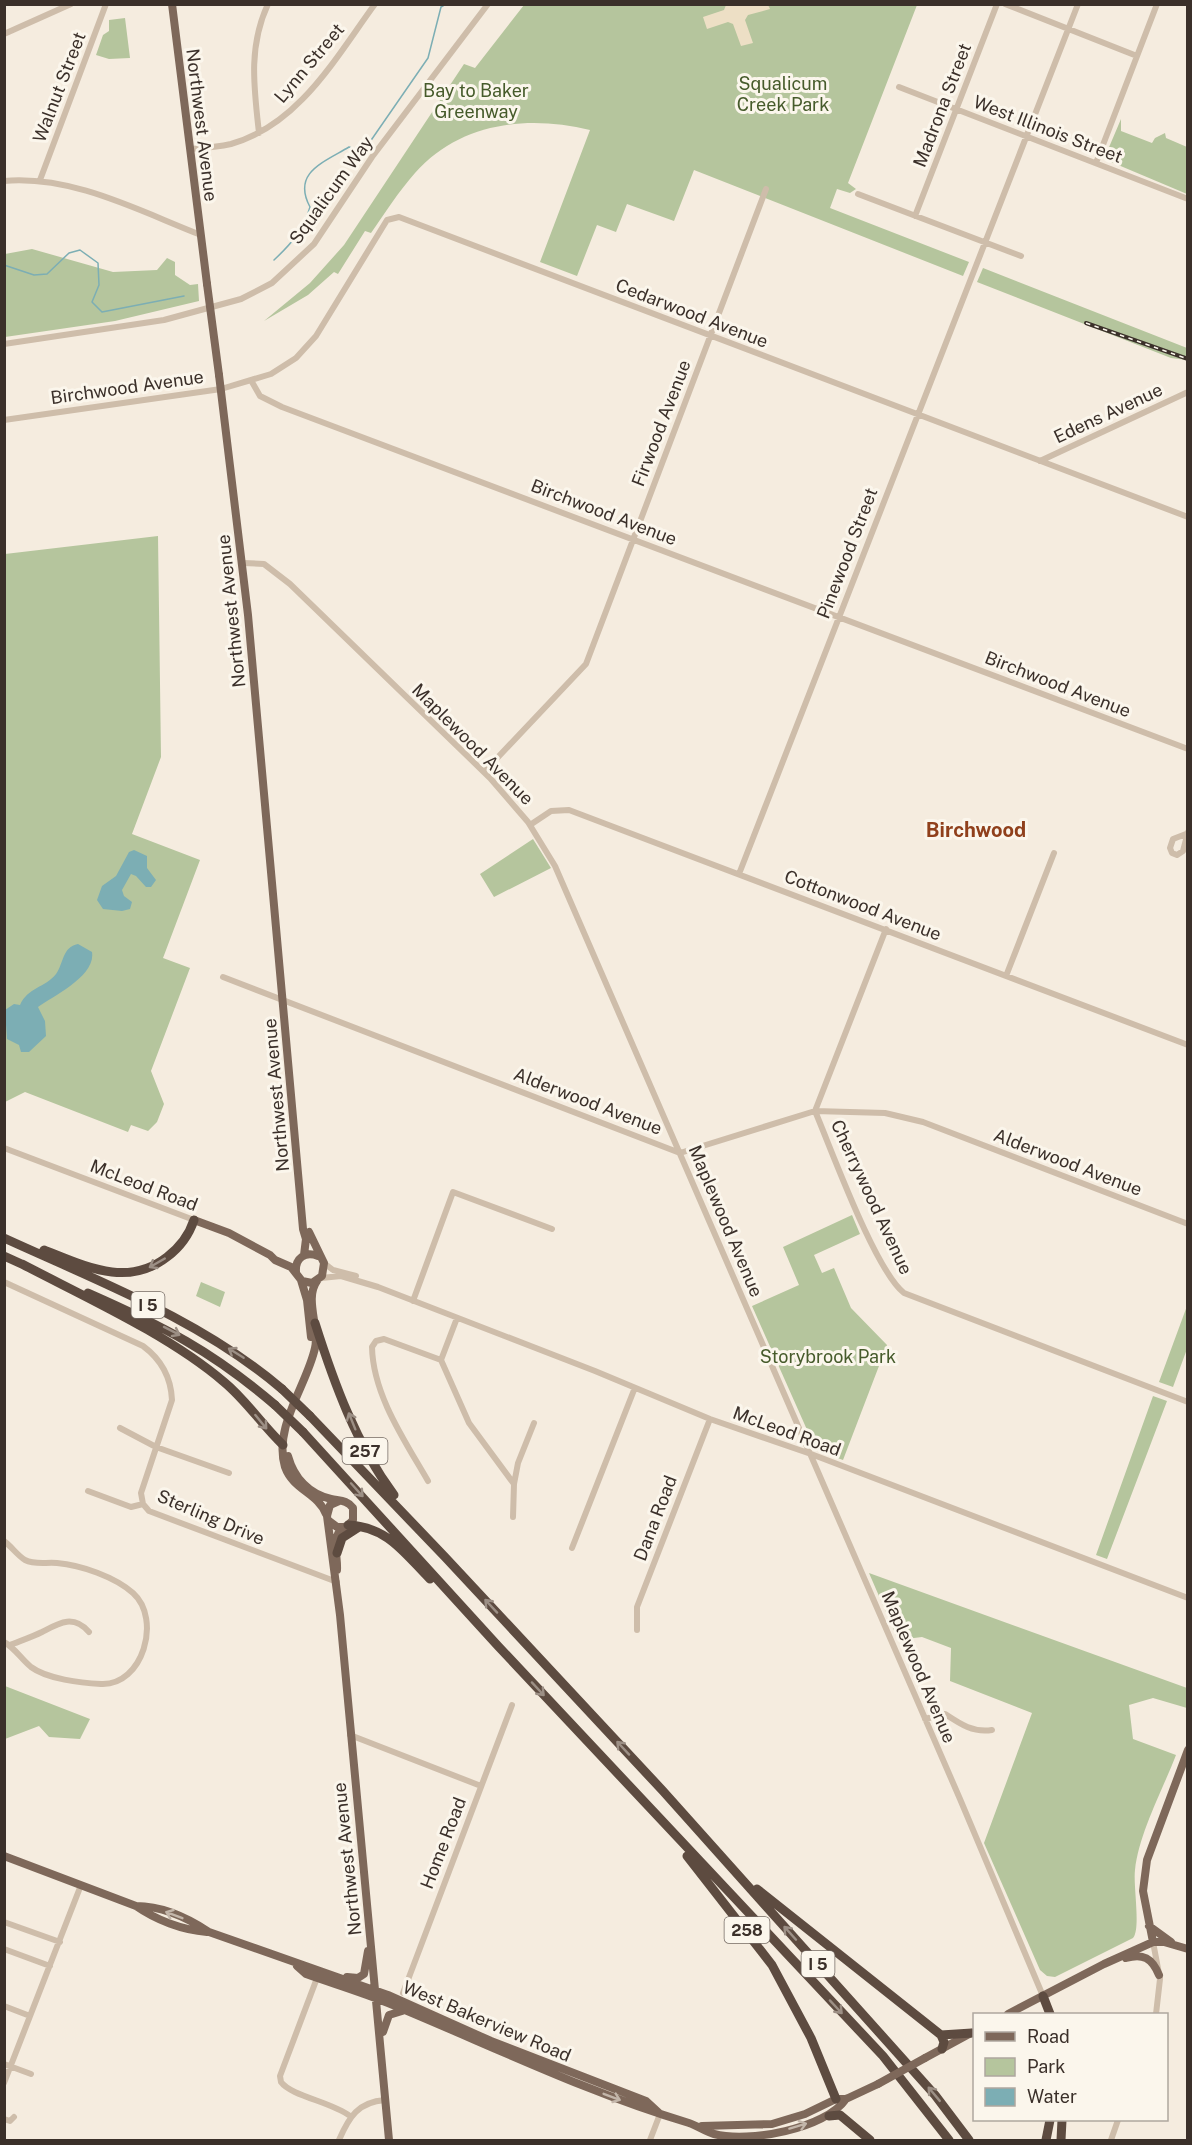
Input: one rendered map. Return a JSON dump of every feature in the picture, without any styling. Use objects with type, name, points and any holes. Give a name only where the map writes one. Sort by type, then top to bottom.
[{"type":"highway","points":[[4,1236],[101,1272],[122,1275],[146,1269],[169,1256],[184,1239],[194,1220]]},
{"type":"highway","name":"I 5","points":[[4,1236],[190,1326],[249,1361],[282,1389],[446,1557],[663,1791],[935,2095],[969,2140]]},
{"type":"highway","name":"I 5","points":[[4,1256],[174,1332],[225,1364],[275,1405],[303,1432],[498,1646],[883,2056],[949,2140]]},
{"type":"highway","points":[[22,1264],[145,1330],[213,1373],[246,1403],[283,1445]]},
{"type":"highway","name":"257","points":[[315,1323],[327,1360],[361,1444],[381,1478],[446,1557]]},
{"type":"highway","points":[[346,1526],[364,1526],[385,1535],[498,1646]]},
{"type":"highway","points":[[337,1553],[345,1535],[364,1526]]},
{"type":"highway","points":[[663,1791],[764,1895],[941,2035],[944,2042],[942,2049]]},
{"type":"highway","name":"258","points":[[638,1796],[738,1919],[772,1965],[811,2038],[836,2099]]},
{"type":"highway","points":[[1042,1996],[1048,2013]]},
{"type":"highway","points":[[941,2035],[973,2032]]},
{"type":"highway","points":[[829,2116],[840,2115],[870,2140]]},
{"type":"highway","points":[[1046,2140],[1050,2121]]},
{"type":"highway","points":[[1061,2140],[1062,2121]]},
{"type":"main road","name":"Northwest Avenue","points":[[172,4],[243,564],[306,1239],[302,1256]]},
{"type":"main road","name":"Northwest Avenue","points":[[303,1217],[321,1260]]},
{"type":"main road","name":"McLeod Road","points":[[194,1220],[229,1233],[270,1255],[289,1259],[302,1256]]},
{"type":"main road","name":"McLeod Road","points":[[270,1255],[275,1260],[291,1267],[298,1276]]},
{"type":"main road","points":[[288,1424],[287,1448],[293,1471],[310,1490],[348,1503],[354,1510],[353,1520],[346,1526],[334,1527],[320,1502],[303,1491],[290,1478],[285,1468],[283,1445],[288,1424],[314,1353],[315,1323],[311,1292],[324,1270],[321,1260],[302,1256],[297,1263],[298,1276],[307,1300],[314,1353]]},
{"type":"main road","points":[[298,1276],[309,1283],[319,1280]]},
{"type":"main road","points":[[327,1518],[329,1507],[339,1500]]},
{"type":"main road","name":"Northwest Avenue","points":[[327,1518],[336,1578],[389,2140]]},
{"type":"main road","name":"Northwest Avenue","points":[[336,1578],[335,1541],[339,1531],[346,1526]]},
{"type":"main road","points":[[1153,1942],[1143,1891],[1146,1860],[1188,1750]]},
{"type":"main road","name":"West Bakerview Road","points":[[4,1856],[136,1906],[148,1914],[192,1930],[209,1932],[297,1966],[327,1974],[538,2060],[646,2101],[660,2114]]},
{"type":"main road","points":[[1148,1922],[1155,1932],[1188,1950]]},
{"type":"main road","points":[[327,1974],[351,1978],[364,1974],[367,1962],[368,1929]]},
{"type":"main road","points":[[1010,2013],[1104,1964],[1153,1942],[1179,1946]]},
{"type":"main road","points":[[1104,1964],[1140,1955],[1150,1960],[1159,1975]]},
{"type":"main road","name":"West Bakerview Road","points":[[297,1966],[306,1974],[377,1995],[411,2013],[499,2052],[660,2114],[701,2127],[713,2134],[773,2137],[829,2116],[846,2099],[973,2032]]},
{"type":"main road","points":[[383,2061],[386,2020],[395,2011],[411,2013]]},
{"type":"main road","points":[[499,2052],[533,2061],[538,2060]]},
{"type":"main road","name":"West Bakerview Road","points":[[701,2127],[772,2124],[805,2114],[836,2099],[846,2099]]},
{"type":"street","points":[[4,34],[71,4]]},
{"type":"street","name":"Walnut Street","points":[[40,180],[106,4]]},
{"type":"street","points":[[259,133],[253,58],[258,30],[268,4]]},
{"type":"street","name":"Lynn Street","points":[[190,149],[225,145],[259,133],[301,102],[375,4]]},
{"type":"street","name":"Squalicum Way","points":[[4,344],[164,320],[241,299],[272,283],[314,244],[372,157],[488,4]]},
{"type":"street","name":"Madrona Street","points":[[915,216],[997,4]]},
{"type":"street","points":[[1005,4],[1137,56]]},
{"type":"street","name":"Pinewood Street","points":[[738,874],[1078,4]]},
{"type":"street","points":[[1096,164],[1157,4]]},
{"type":"street","name":"West Illinois Street","points":[[899,87],[1188,199]]},
{"type":"street","points":[[4,181],[40,180],[95,194],[201,235]]},
{"type":"street","name":"Firwood Avenue","points":[[484,772],[586,664],[766,189]]},
{"type":"street","points":[[858,194],[1021,256]]},
{"type":"street","name":"Cedarwood Avenue","points":[[252,382],[271,374],[306,348],[387,220],[399,217],[1188,517]]},
{"type":"street","name":"Birchwood Avenue","points":[[4,420],[221,389],[252,382],[260,396],[282,407],[1188,749]]},
{"type":"street","name":"Edens Avenue","points":[[1040,461],[1188,392]]},
{"type":"street","name":"Maplewood Avenue","points":[[243,564],[264,564],[279,573],[484,772],[530,825],[564,883],[925,1719],[1042,1996]]},
{"type":"street","name":"Cottonwood Avenue","points":[[530,825],[551,811],[569,810],[1188,1046]]},
{"type":"street","points":[[1006,976],[1054,853]]},
{"type":"street","name":"Cherrywood Avenue","points":[[886,929],[815,1111],[867,1230],[894,1285],[904,1293],[1188,1402]]},
{"type":"street","name":"Alderwood Avenue","points":[[223,977],[680,1152],[815,1111],[885,1113],[923,1122],[1188,1224]]},
{"type":"street","name":"McLeod Road","points":[[4,1148],[194,1220]]},
{"type":"street","points":[[413,1301],[453,1192],[552,1229]]},
{"type":"street","name":"McLeod Road","points":[[321,1260],[333,1270],[351,1274],[413,1301],[595,1371],[634,1390],[811,1454],[1188,1598]]},
{"type":"street","name":"McLeod Road","points":[[319,1280],[341,1276],[378,1287]]},
{"type":"street","name":"Sterling Drive","points":[[4,1282],[143,1346],[153,1354],[171,1384],[171,1400],[141,1493],[149,1511],[336,1578]]},
{"type":"street","points":[[457,1318],[441,1360],[469,1423],[513,1484]]},
{"type":"street","points":[[428,1481],[395,1425],[374,1364],[372,1347],[376,1341],[384,1339],[441,1360]]},
{"type":"street","points":[[572,1548],[634,1390]]},
{"type":"street","name":"Dana Road","points":[[637,1630],[637,1607],[710,1419]]},
{"type":"street","points":[[513,1517],[513,1484],[518,1463],[534,1423]]},
{"type":"street","points":[[120,1428],[156,1447],[229,1473]]},
{"type":"street","points":[[88,1491],[131,1507],[144,1504]]},
{"type":"street","points":[[4,1541],[25,1560],[77,1567],[122,1586],[134,1594],[145,1617],[146,1629],[143,1652],[128,1676],[103,1684],[78,1681],[33,1669],[7,1643],[70,1620],[82,1625],[89,1632]]},
{"type":"street","name":"Home Road","points":[[403,1993],[512,1705]]},
{"type":"street","points":[[925,1719],[945,1714],[963,1726],[980,1732],[992,1730]]},
{"type":"street","points":[[350,1735],[481,1786]]},
{"type":"street","points":[[4,2083],[8,2065],[30,2016],[81,1885]]},
{"type":"street","points":[[4,1922],[60,1942]]},
{"type":"street","points":[[1153,1942],[1159,1975],[1156,2013]]},
{"type":"street","points":[[4,1949],[50,1966]]},
{"type":"street","points":[[317,1977],[280,2076],[281,2082],[288,2088],[338,2107],[350,2116]]},
{"type":"street","points":[[4,2006],[30,2016]]},
{"type":"street","points":[[8,2065],[31,2074]]},
{"type":"street","points":[[339,2140],[350,2116],[364,2104],[385,2100]]},
{"type":"street","points":[[650,2140],[660,2114]]},
{"type":"street","points":[[4,2119],[10,2121],[14,2117]]},
{"type":"street","points":[[1110,2140],[1118,2121]]},
{"type":"green space","name":"Squalicum Creek Park","points":[[524,5],[917,5],[848,183],[856,189],[850,193],[837,189],[830,208],[969,262],[963,276],[694,170],[674,221],[627,204],[616,232],[597,225],[577,276],[540,262],[590,130],[567,125],[519,124],[474,133],[433,156],[409,180],[371,233],[365,231],[338,274],[334,272],[308,295],[264,321],[310,283],[344,245],[464,64],[475,68]]},
{"type":"green space","points":[[125,18],[130,58],[109,59],[96,55],[103,35],[109,31],[109,20]]},
{"type":"green space","points":[[1121,119],[1121,131],[1152,143],[1155,138],[1165,133],[1166,138],[1187,147],[1187,194],[1104,159]]},
{"type":"green space","points":[[32,249],[113,272],[157,270],[167,258],[175,262],[175,275],[190,285],[198,284],[199,301],[115,321],[5,337],[5,254]]},
{"type":"green space","points":[[983,268],[1187,348],[1187,360],[1171,358],[977,282]]},
{"type":"green space","points":[[158,536],[161,757],[132,834],[200,860],[163,958],[190,968],[151,1071],[164,1104],[157,1122],[148,1131],[131,1125],[128,1132],[25,1092],[5,1102],[5,554]]},
{"type":"green space","points":[[533,839],[551,868],[494,897],[480,874]]},
{"type":"green space","name":"Storybrook Park","points":[[852,1215],[860,1234],[814,1255],[822,1273],[834,1268],[851,1308],[887,1345],[843,1460],[816,1450],[752,1306],[799,1285],[783,1247]]},
{"type":"green space","points":[[201,1282],[225,1292],[220,1307],[196,1296]]},
{"type":"green space","points":[[1187,1306],[1187,1349],[1173,1387],[1159,1382]]},
{"type":"green space","points":[[1153,1396],[1167,1401],[1107,1559],[1096,1555]]},
{"type":"green space","points":[[869,1573],[1187,1688],[1187,1708],[1153,1698],[1129,1705],[1133,1739],[1176,1755],[1146,1826],[1137,1856],[1135,1877],[1137,1917],[1133,1938],[1055,1977],[1047,1976],[1040,1970],[984,1843],[1032,1713],[950,1681],[951,1648],[922,1637],[898,1640]]},
{"type":"green space","points":[[5,1686],[90,1719],[80,1739],[49,1737],[39,1726],[5,1739]]},
{"type":"shaded area","points":[[726,5],[768,5],[770,9],[748,15],[745,20],[753,43],[741,46],[733,24],[728,22],[707,29],[703,17],[724,10]]},
{"type":"water","points":[[134,850],[147,856],[147,868],[156,880],[151,887],[146,887],[131,874],[122,890],[124,896],[132,902],[130,909],[122,911],[103,909],[97,900],[102,886],[116,876],[129,852]]},
{"type":"water","points":[[78,944],[92,952],[87,969],[72,984],[38,1007],[45,1021],[46,1036],[29,1052],[21,1052],[19,1045],[7,1039],[5,1010],[14,1004],[20,1005],[27,995],[52,979],[59,970],[66,952]]},
{"type":"waterway","points":[[274,260],[296,237],[307,216],[310,207],[305,195],[307,177],[320,164],[349,147],[361,151],[365,149],[428,58],[441,7],[446,4]]},
{"type":"waterway","points":[[4,265],[34,275],[47,274],[69,253],[80,250],[98,263],[99,285],[92,302],[102,312],[184,296]]},
{"type":"railway","points":[[1086,323],[1188,359]]},
{"type":"district","name":"Birchwood","points":[[976,830]]},
{"type":"park label","name":"Bay to Baker Greenway","points":[[476,100]]}]
